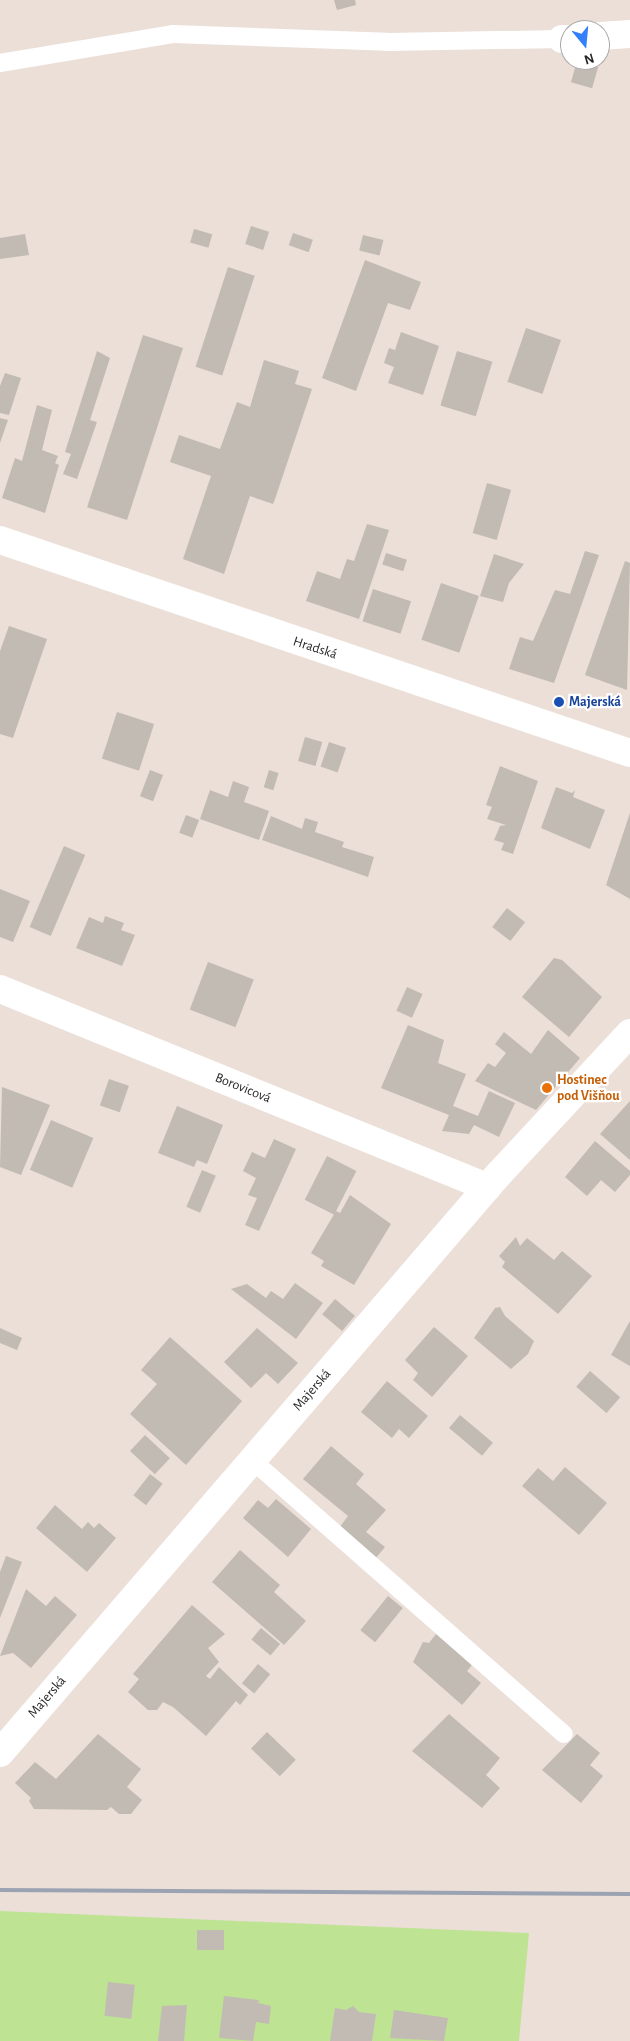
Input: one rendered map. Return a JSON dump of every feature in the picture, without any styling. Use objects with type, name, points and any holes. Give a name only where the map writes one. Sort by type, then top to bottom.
[{"type":"street","points":[[610,35],[630,34]]},
{"type":"street","name":"Hradská","points":[[0,540],[630,753]]},
{"type":"street","name":"Borovicová","points":[[0,989],[487,1187]]},
{"type":"street","name":"Majerská","points":[[0,1753],[9,1727],[252,1460],[487,1187],[630,1033]]},
{"type":"lane","points":[[0,63],[173,34],[387,42],[560,39]]},
{"type":"lane","points":[[252,1460],[564,1734]]},
{"type":"green space","points":[[0,1911],[529,1933],[519,2041],[0,2041]]},
{"type":"building","points":[[334,0],[355,0],[356,5],[337,10]]},
{"type":"building","points":[[574,70],[597,70],[592,88],[571,82]]},
{"type":"building","points":[[251,226],[269,232],[263,250],[245,244]]},
{"type":"building","points":[[194,229],[212,234],[208,248],[190,242]]},
{"type":"building","points":[[293,233],[313,240],[309,252],[289,245]]},
{"type":"building","points":[[25,234],[29,255],[0,259],[0,238]]},
{"type":"building","points":[[363,235],[383,240],[380,256],[359,251]]},
{"type":"building","points":[[365,260],[421,282],[410,310],[388,303],[356,391],[322,378]]},
{"type":"building","points":[[228,267],[255,276],[222,376],[196,367]]},
{"type":"building","points":[[526,328],[561,340],[542,394],[507,382]]},
{"type":"building","points":[[401,332],[439,346],[423,395],[388,383],[394,367],[384,363],[389,348],[395,350]]},
{"type":"building","points":[[143,335],[183,348],[127,520],[87,507]]},
{"type":"building","points":[[97,351],[110,358],[90,420],[97,422],[77,479],[63,474],[71,454],[65,452]]},
{"type":"building","points":[[457,351],[492,362],[476,416],[440,406]]},
{"type":"building","points":[[264,360],[299,371],[295,384],[312,389],[273,504],[250,496],[224,574],[183,559],[211,476],[170,462],[179,435],[220,449],[237,402],[250,407]]},
{"type":"building","points":[[5,373],[21,378],[9,415],[0,413],[0,386]]},
{"type":"building","points":[[37,405],[52,410],[42,450],[58,456],[55,463],[59,465],[45,513],[2,498],[15,458],[22,461]]},
{"type":"building","points":[[0,418],[8,420],[0,443]]},
{"type":"building","points":[[487,483],[511,490],[497,540],[473,533]]},
{"type":"building","points":[[367,524],[389,530],[359,619],[306,601],[317,571],[340,579],[347,559],[354,561]]},
{"type":"building","points":[[585,551],[599,555],[554,683],[509,669],[520,637],[533,641],[555,590],[570,594]]},
{"type":"building","points":[[386,553],[407,560],[403,571],[382,564]]},
{"type":"building","points":[[494,554],[524,564],[509,583],[503,602],[480,596]]},
{"type":"building","points":[[625,561],[630,563],[627,690],[585,675]]},
{"type":"building","points":[[441,583],[479,596],[459,653],[421,640]]},
{"type":"building","points":[[373,589],[411,601],[401,634],[362,621]]},
{"type":"building","points":[[9,626],[47,639],[13,738],[0,734],[0,651]]},
{"type":"building","points":[[117,712],[154,724],[139,771],[102,759]]},
{"type":"building","points":[[305,737],[322,742],[315,766],[298,761]]},
{"type":"building","points":[[329,742],[346,748],[338,772],[321,767]]},
{"type":"building","points":[[500,766],[538,781],[513,854],[501,850],[504,843],[494,840],[500,826],[506,825],[487,819],[492,807],[486,805]]},
{"type":"building","points":[[150,770],[163,775],[153,801],[140,796]]},
{"type":"building","points":[[269,770],[279,773],[273,790],[264,787]]},
{"type":"building","points":[[233,781],[249,787],[244,802],[269,811],[259,840],[200,819],[210,790],[228,797]]},
{"type":"building","points":[[556,787],[572,793],[575,790],[573,797],[605,810],[590,849],[541,828]]},
{"type":"building","points":[[630,813],[630,899],[606,885]]},
{"type":"building","points":[[186,815],[199,820],[192,838],[179,833]]},
{"type":"building","points":[[271,816],[302,829],[305,818],[318,822],[315,832],[344,842],[342,847],[374,857],[368,877],[262,840]]},
{"type":"building","points":[[64,846],[85,855],[51,936],[30,927]]},
{"type":"building","points":[[0,889],[30,901],[13,942],[0,937]]},
{"type":"building","points":[[507,908],[525,922],[510,941],[492,927]]},
{"type":"building","points":[[105,916],[124,923],[121,930],[135,935],[122,966],[76,948],[89,917],[103,923]]},
{"type":"building","points":[[554,958],[562,960],[602,997],[569,1037],[522,997]]},
{"type":"building","points":[[208,962],[254,980],[235,1027],[190,1010]]},
{"type":"building","points":[[407,987],[423,994],[412,1018],[396,1011]]},
{"type":"building","points":[[408,1025],[444,1040],[438,1063],[466,1074],[453,1106],[478,1116],[489,1091],[515,1103],[499,1137],[474,1125],[469,1134],[442,1131],[449,1115],[381,1088]]},
{"type":"building","points":[[548,1030],[580,1058],[536,1110],[475,1081],[488,1063],[495,1067],[506,1053],[495,1044],[504,1032],[531,1054]]},
{"type":"building","points":[[109,1079],[129,1086],[120,1112],[100,1105]]},
{"type":"building","points":[[2,1087],[50,1105],[21,1175],[0,1167]]},
{"type":"building","points":[[630,1101],[630,1160],[600,1134]]},
{"type":"building","points":[[177,1106],[223,1125],[207,1164],[197,1160],[194,1167],[158,1153]]},
{"type":"building","points":[[51,1120],[93,1138],[72,1188],[30,1170]]},
{"type":"building","points":[[274,1139],[296,1149],[259,1231],[245,1225],[257,1198],[248,1195],[256,1178],[243,1171],[252,1152],[265,1158]]},
{"type":"building","points":[[595,1141],[630,1171],[630,1175],[615,1192],[601,1180],[587,1196],[565,1177]]},
{"type":"building","points":[[327,1156],[356,1171],[334,1215],[305,1200]]},
{"type":"building","points":[[202,1170],[216,1176],[200,1213],[186,1207]]},
{"type":"building","points":[[350,1195],[391,1224],[354,1285],[321,1266],[324,1261],[311,1253],[336,1211],[340,1213]]},
{"type":"building","points":[[516,1237],[520,1246],[527,1238],[554,1260],[562,1251],[592,1276],[558,1314],[502,1267],[505,1262],[499,1256]]},
{"type":"building","points":[[295,1283],[323,1303],[296,1339],[231,1289],[247,1284],[266,1298],[271,1291],[283,1299]]},
{"type":"building","points":[[335,1299],[355,1316],[342,1331],[322,1314]]},
{"type":"building","points":[[500,1307],[505,1316],[534,1341],[528,1354],[511,1369],[474,1338],[495,1308]]},
{"type":"building","points":[[630,1321],[630,1366],[611,1355]]},
{"type":"building","points":[[434,1327],[468,1356],[432,1397],[413,1380],[418,1373],[405,1360]]},
{"type":"building","points":[[0,1328],[22,1338],[17,1350],[0,1343]]},
{"type":"building","points":[[257,1328],[298,1363],[278,1384],[266,1373],[251,1388],[224,1362]]},
{"type":"building","points":[[170,1337],[242,1401],[186,1465],[130,1414],[157,1384],[141,1370]]},
{"type":"building","points":[[590,1371],[620,1397],[606,1413],[576,1387]]},
{"type":"building","points":[[387,1381],[428,1416],[409,1438],[399,1429],[392,1438],[361,1412]]},
{"type":"building","points":[[460,1415],[493,1443],[482,1456],[449,1428]]},
{"type":"building","points":[[145,1435],[170,1458],[155,1474],[130,1451]]},
{"type":"building","points":[[331,1446],[364,1474],[356,1484],[386,1510],[366,1532],[385,1547],[375,1559],[339,1528],[348,1516],[303,1479]]},
{"type":"building","points":[[565,1467],[607,1503],[579,1535],[522,1486],[538,1468],[553,1481]]},
{"type":"building","points":[[150,1474],[163,1484],[146,1505],[133,1495]]},
{"type":"building","points":[[276,1499],[311,1529],[288,1557],[243,1518],[258,1500],[268,1508]]},
{"type":"building","points":[[55,1505],[82,1529],[88,1522],[94,1528],[99,1523],[116,1538],[87,1572],[36,1528]]},
{"type":"building","points":[[240,1550],[280,1585],[274,1592],[306,1621],[284,1645],[212,1582]]},
{"type":"building","points":[[6,1556],[22,1562],[0,1618],[0,1572]]},
{"type":"building","points":[[26,1589],[46,1606],[55,1596],[77,1615],[31,1668],[13,1653],[0,1656]]},
{"type":"building","points":[[388,1596],[403,1608],[375,1642],[360,1630]]},
{"type":"building","points":[[192,1605],[225,1634],[208,1648],[219,1662],[206,1676],[210,1679],[219,1667],[248,1695],[240,1705],[236,1701],[206,1736],[173,1707],[163,1702],[157,1710],[148,1710],[128,1692],[139,1679],[133,1674]]},
{"type":"building","points":[[261,1628],[280,1644],[271,1656],[251,1639]]},
{"type":"building","points":[[436,1634],[472,1665],[467,1671],[481,1683],[462,1705],[413,1662],[423,1642],[429,1643]]},
{"type":"building","points":[[258,1664],[270,1674],[254,1693],[242,1683]]},
{"type":"building","points":[[449,1714],[500,1758],[486,1775],[500,1788],[482,1808],[412,1751]]},
{"type":"building","points":[[267,1732],[296,1760],[280,1776],[251,1749]]},
{"type":"building","points":[[98,1734],[141,1769],[127,1787],[142,1800],[131,1814],[119,1814],[111,1807],[107,1810],[34,1809],[29,1801],[31,1798],[15,1783],[35,1762],[56,1779]]},
{"type":"building","points":[[577,1734],[600,1753],[590,1765],[603,1776],[581,1803],[542,1770]]},
{"type":"building","points":[[197,1930],[224,1930],[224,1950],[197,1950]]},
{"type":"building","points":[[108,1982],[135,1985],[131,2019],[104,2016]]},
{"type":"building","points":[[224,1996],[259,2000],[258,2003],[271,2006],[269,2024],[256,2022],[253,2041],[219,2038]]},
{"type":"building","points":[[187,2005],[184,2041],[158,2041],[162,2006]]},
{"type":"building","points":[[353,2006],[359,2012],[376,2014],[372,2041],[330,2041],[335,2008],[346,2010]]},
{"type":"building","points":[[394,2010],[448,2018],[444,2041],[390,2038]]},
{"type":"railway","points":[[0,1890],[630,1894]]},
{"type":"place","name":"Majerská","points":[[559,702]]},
{"type":"place","name":"Hostinec pod Višňou","points":[[547,1088]]}]
